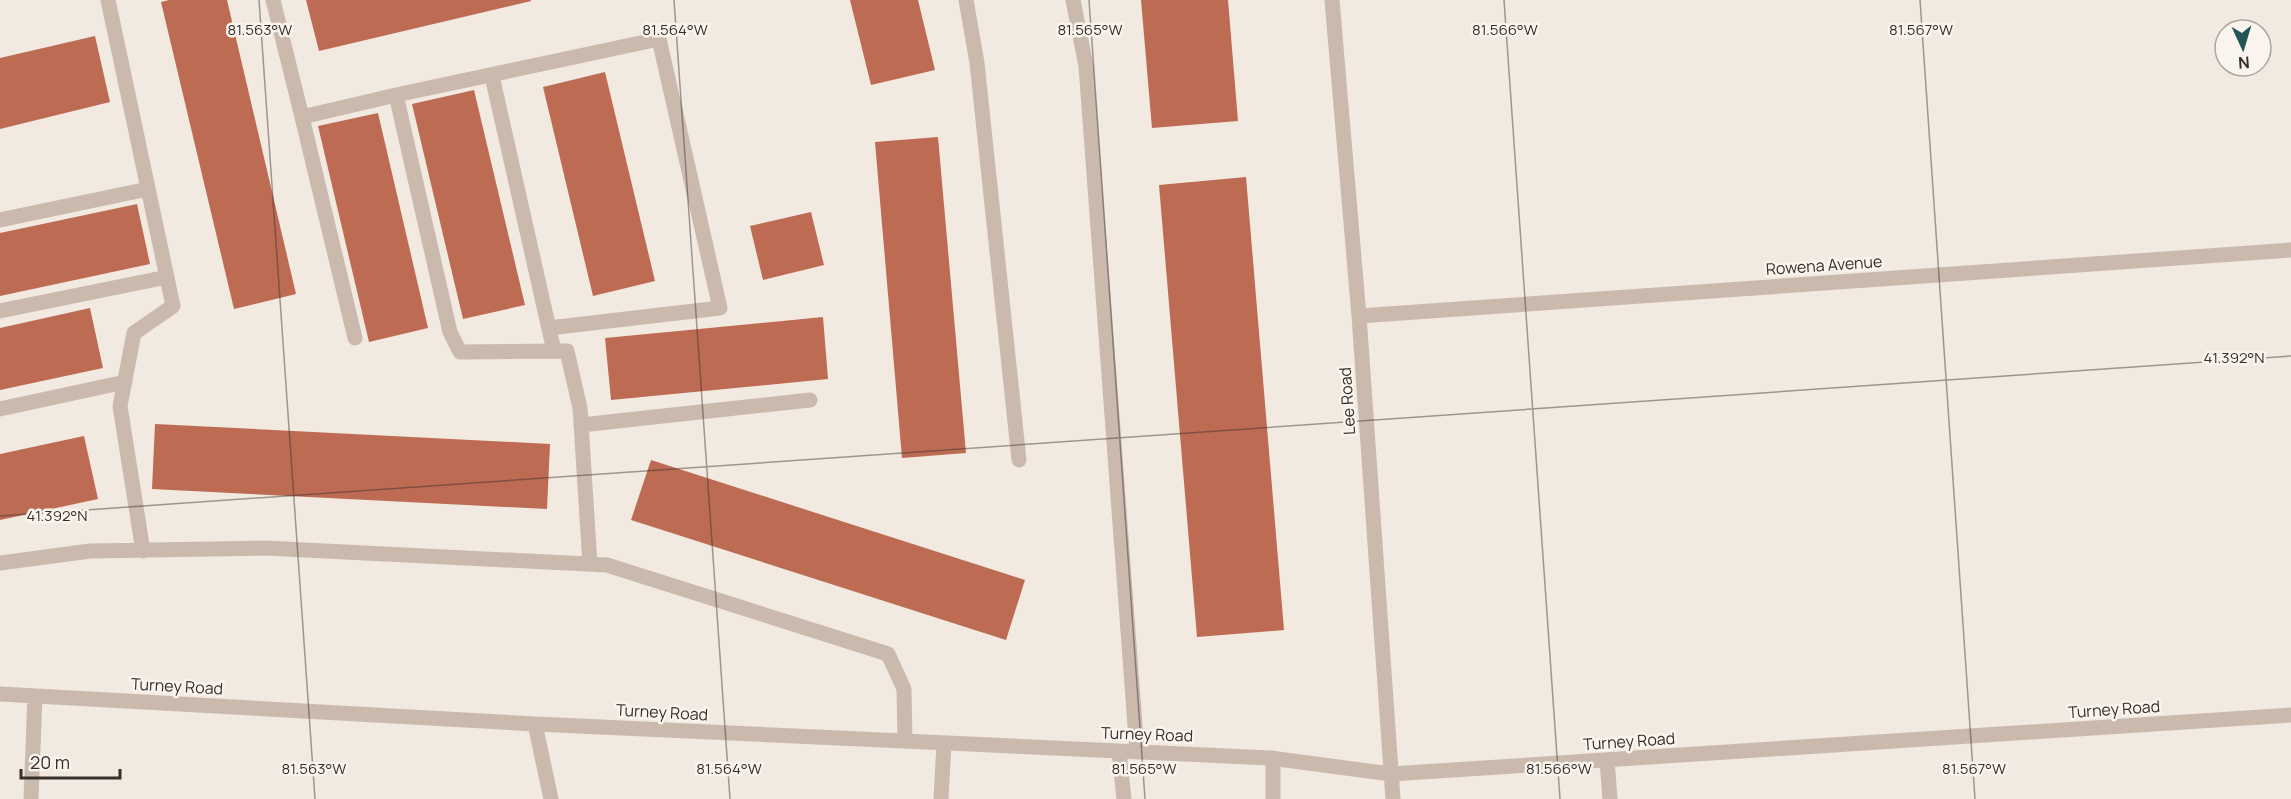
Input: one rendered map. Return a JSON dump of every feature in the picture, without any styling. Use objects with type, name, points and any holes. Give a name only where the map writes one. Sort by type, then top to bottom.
[{"type":"street","points":[[108,0],[173,306],[134,333],[120,405],[143,550]]},
{"type":"street","points":[[273,0],[355,338]]},
{"type":"street","points":[[966,0],[977,63],[1019,459]]},
{"type":"street","points":[[1073,0],[1086,66],[1137,752]]},
{"type":"street","name":"Lee Road","points":[[1332,0],[1359,316],[1393,799]]},
{"type":"street","points":[[302,117],[658,39],[720,308],[549,328]]},
{"type":"street","points":[[492,76],[554,351]]},
{"type":"street","points":[[396,95],[450,332],[460,352],[567,351],[581,424],[590,564]]},
{"type":"street","points":[[0,220],[148,189]]},
{"type":"street","name":"Rowena Avenue","points":[[1359,316],[2291,250]]},
{"type":"street","points":[[0,311],[167,277]]},
{"type":"street","points":[[0,409],[124,382]]},
{"type":"street","points":[[581,424],[810,400]]},
{"type":"street","points":[[0,563],[90,552],[265,548],[607,565],[888,654],[904,689],[905,741]]},
{"type":"street","name":"Turney Road","points":[[0,694],[535,724],[1273,758],[1391,774],[2291,715]]},
{"type":"street","points":[[31,799],[35,696]]},
{"type":"street","points":[[535,724],[551,799]]},
{"type":"street","points":[[941,799],[944,743]]},
{"type":"street","points":[[1119,751],[1124,799]]},
{"type":"street","points":[[1273,758],[1273,799]]},
{"type":"street","points":[[1607,760],[1610,799]]},
{"type":"building","points":[[227,0],[296,294],[234,309],[161,2]]},
{"type":"building","points":[[306,0],[531,0],[531,1],[319,51]]},
{"type":"building","points":[[850,0],[918,0],[935,70],[871,85]]},
{"type":"building","points":[[1141,0],[1228,0],[1238,121],[1152,128]]},
{"type":"building","points":[[95,36],[110,102],[0,129],[0,58]]},
{"type":"building","points":[[605,72],[655,281],[593,296],[543,87]]},
{"type":"building","points":[[474,90],[525,305],[463,319],[412,104]]},
{"type":"building","points":[[378,113],[428,328],[369,342],[318,126]]},
{"type":"building","points":[[938,137],[966,453],[902,458],[875,142]]},
{"type":"building","points":[[1246,177],[1284,630],[1197,637],[1159,185]]},
{"type":"building","points":[[137,204],[150,264],[0,296],[0,233]]},
{"type":"building","points":[[811,212],[824,265],[763,280],[750,226]]},
{"type":"building","points":[[90,308],[103,368],[0,390],[0,328]]},
{"type":"building","points":[[823,317],[828,379],[611,400],[605,338]]},
{"type":"building","points":[[155,424],[550,444],[547,509],[152,489]]},
{"type":"building","points":[[84,436],[98,499],[0,520],[0,454]]},
{"type":"building","points":[[651,460],[1025,580],[1006,640],[631,520]]}]
